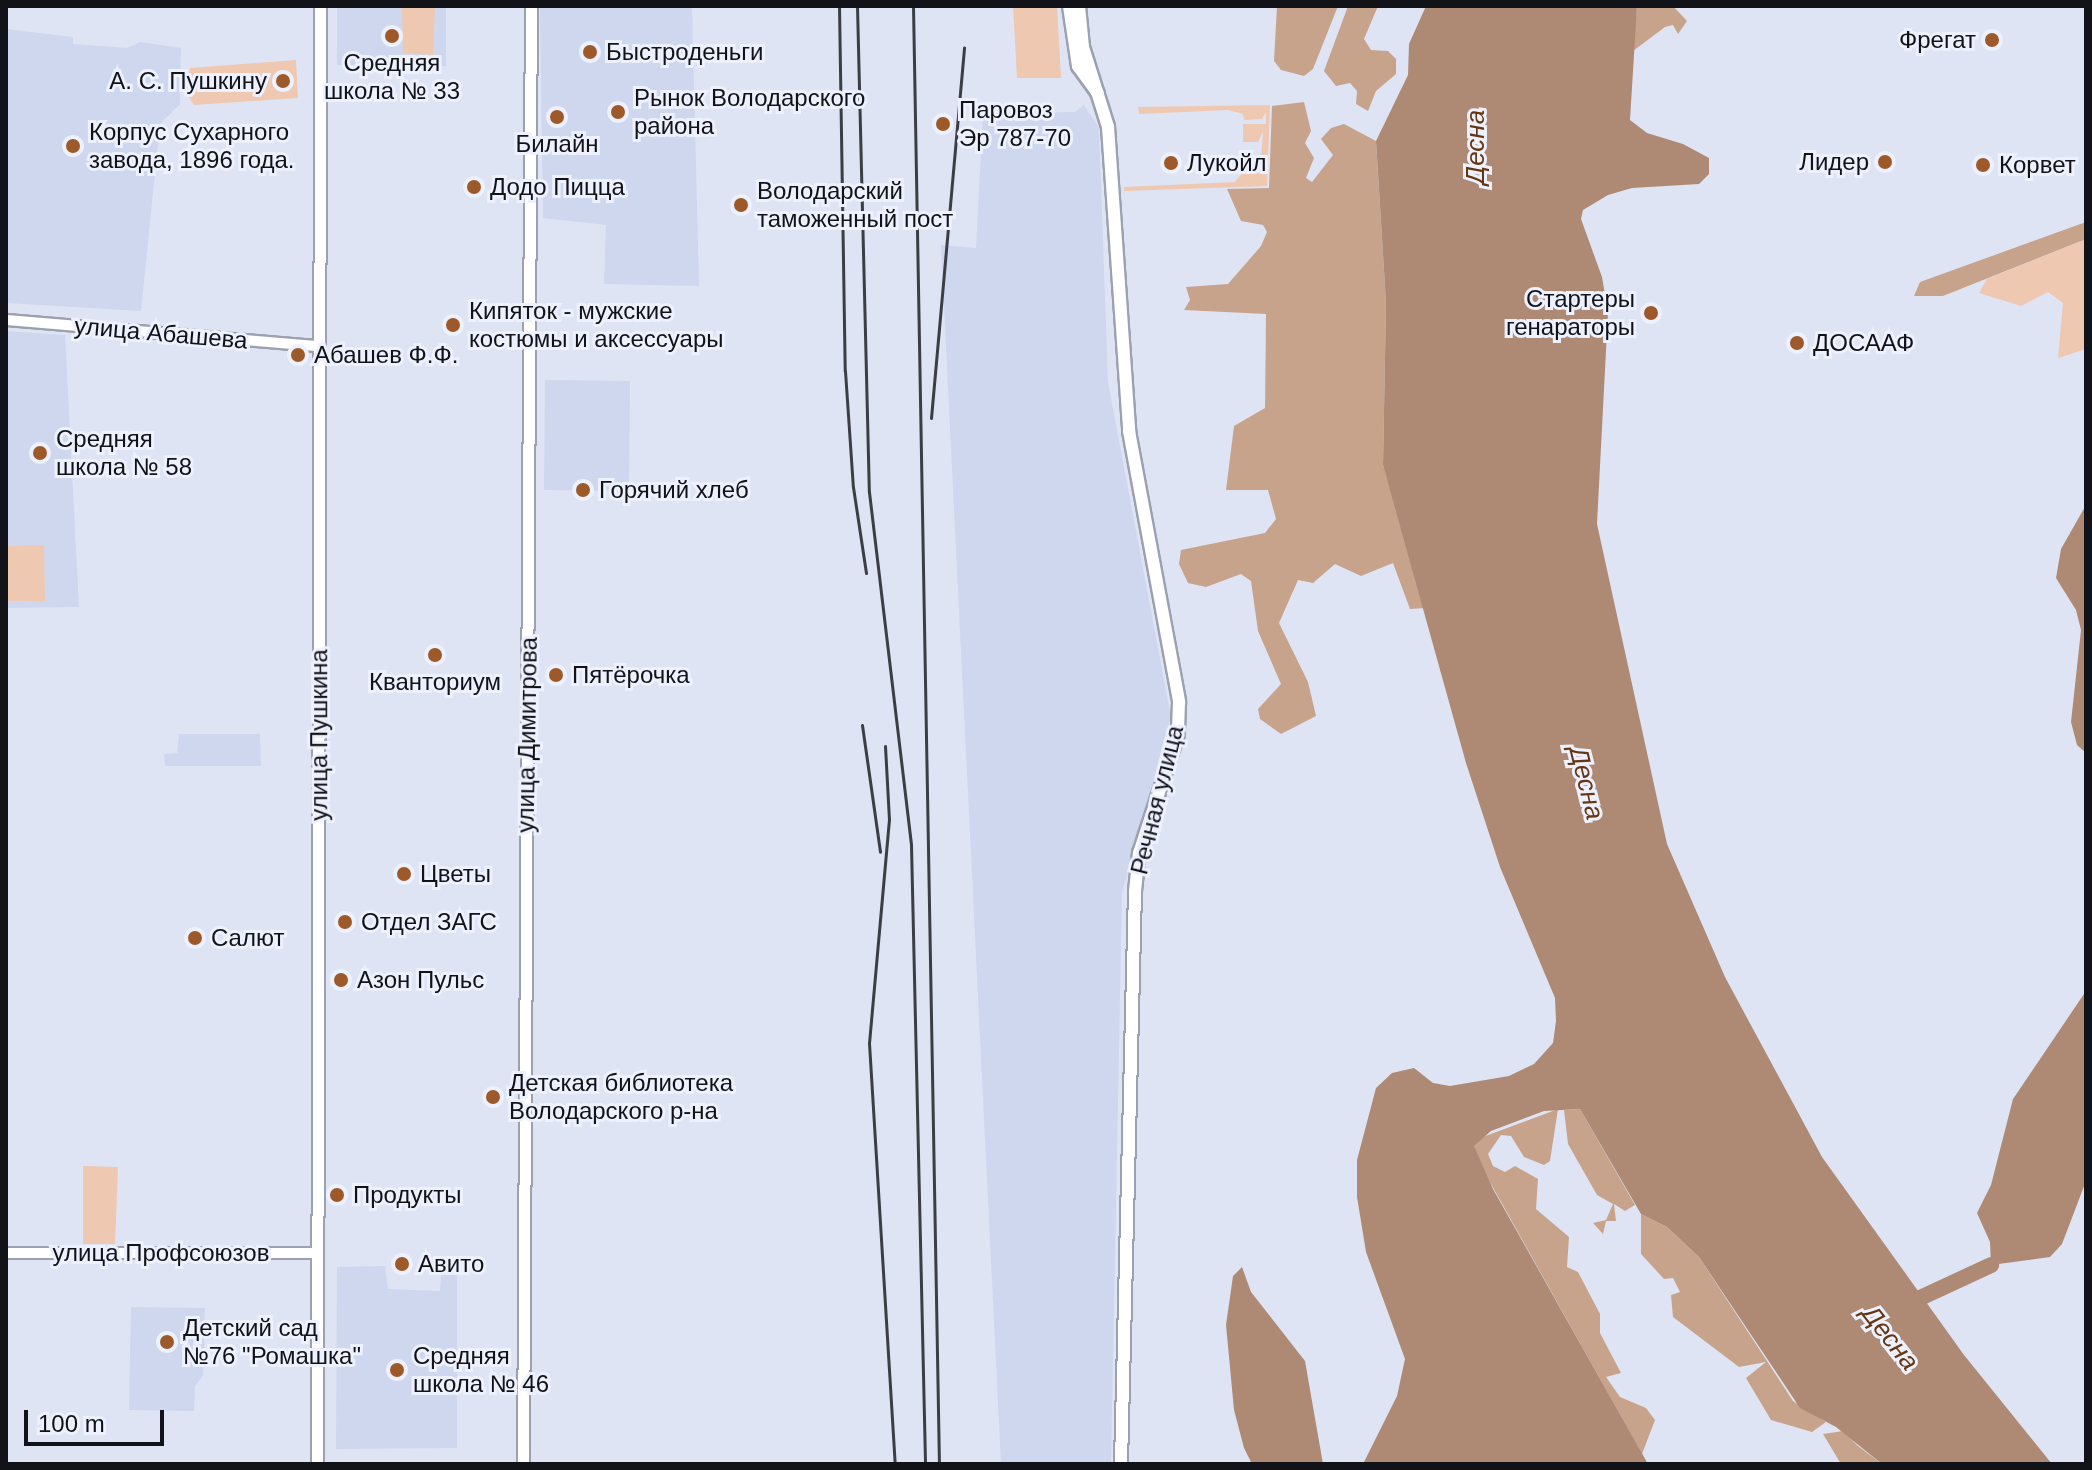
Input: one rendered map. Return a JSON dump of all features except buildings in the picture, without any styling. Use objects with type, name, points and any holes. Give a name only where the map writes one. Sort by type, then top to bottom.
[{"type":"main road","name":"улица Пушкина","points":[[317,1464],[320,6]]},
{"type":"main road","name":"улица Димитрова","points":[[523,1464],[531,6]]},
{"type":"main road","name":"Речная улица","points":[[1069,6],[1078,66],[1098,94]]},
{"type":"main road","name":"Речная улица","points":[[1079,6],[1083,47],[1098,94],[1112,164],[1129,431],[1179,702],[1178,734],[1139,853],[1135,891],[1121,1464]]},
{"type":"street","name":"улица Абашева","points":[[6,320],[317,346]]},
{"type":"street","name":"улица Профсоюзов","points":[[6,1253],[317,1253]]},
{"type":"shaded area","name":"Средняя школа № 33","points":[[337,6],[446,6],[446,66],[337,65]]},
{"type":"shaded area","points":[[402,6],[435,6],[433,55],[403,53]]},
{"type":"shaded area","name":"Рынок Володарского района","points":[[540,6],[692,6],[699,286],[604,284],[606,225],[543,218]]},
{"type":"shaded area","points":[[1013,6],[1057,6],[1061,78],[1017,78]]},
{"type":"shaded area","points":[[1277,6],[1338,6],[1313,69],[1304,76],[1281,70],[1274,61]]},
{"type":"shaded area","points":[[1348,6],[1378,6],[1364,39],[1371,50],[1388,51],[1396,59],[1396,74],[1376,91],[1368,111],[1356,104],[1357,91],[1350,83],[1336,86],[1324,71]]},
{"type":"shaded area","points":[[1637,6],[1673,6],[1687,21],[1678,34],[1673,25],[1665,27],[1633,51]]},
{"type":"shaded area","points":[[6,29],[73,37],[73,44],[127,48],[140,42],[181,48],[180,104],[160,124],[141,311],[6,303]]},
{"type":"shaded area","points":[[296,60],[298,98],[194,105],[185,91],[190,68]]},
{"type":"shaded area","points":[[1304,102],[1311,131],[1305,143],[1314,158],[1306,178],[1312,182],[1333,155],[1321,139],[1331,128],[1344,124],[1376,141],[1386,303],[1383,465],[1426,608],[1410,609],[1393,563],[1361,576],[1335,564],[1313,583],[1298,580],[1279,623],[1308,682],[1316,716],[1281,734],[1260,719],[1258,709],[1281,684],[1258,631],[1251,581],[1241,574],[1206,587],[1188,583],[1179,564],[1181,550],[1265,533],[1276,519],[1268,490],[1226,490],[1234,426],[1265,408],[1266,314],[1184,310],[1190,300],[1186,287],[1228,284],[1261,246],[1267,232],[1263,225],[1241,221],[1227,189],[1269,188],[1272,106]]},
{"type":"shaded area","points":[[1084,105],[1099,128],[1108,382],[1171,717],[1122,894],[1111,1464],[1001,1464],[941,245],[976,248],[983,113],[1075,112]]},
{"type":"shaded area","points":[[1270,105],[1267,186],[1124,191],[1124,187],[1235,182],[1242,173],[1243,151],[1249,152],[1249,173],[1260,173],[1263,131],[1258,142],[1243,142],[1243,124],[1266,124],[1266,112],[1262,119],[1244,120],[1243,114],[1228,110],[1139,114],[1138,107]]},
{"type":"shaded area","points":[[2086,222],[2086,239],[1943,296],[1914,296],[1920,282]]},
{"type":"shaded area","points":[[2086,239],[2086,349],[2058,358],[2063,303],[2048,292],[2021,306],[1979,293],[1987,279]]},
{"type":"shaded area","name":"Средняя школа № 58","points":[[6,331],[65,335],[79,607],[6,608]]},
{"type":"shaded area","points":[[545,380],[630,381],[629,491],[544,490]]},
{"type":"shaded area","points":[[44,545],[45,601],[6,601],[6,546]]},
{"type":"shaded area","points":[[179,734],[260,734],[261,766],[165,766],[164,754],[177,753]]},
{"type":"shaded area","points":[[1558,1109],[1550,1161],[1544,1165],[1524,1157],[1511,1136],[1501,1135],[1488,1154],[1493,1166],[1505,1172],[1515,1166],[1538,1179],[1536,1209],[1569,1237],[1567,1267],[1578,1272],[1600,1314],[1600,1333],[1621,1373],[1606,1377],[1620,1397],[1646,1408],[1655,1420],[1642,1454],[1477,1159],[1474,1146],[1480,1138]]},
{"type":"shaded area","points":[[1580,1109],[1635,1205],[1625,1211],[1614,1204],[1616,1221],[1606,1221],[1603,1234],[1593,1223],[1606,1220],[1613,1204],[1597,1195],[1568,1144],[1564,1110]]},
{"type":"shaded area","points":[[83,1166],[118,1167],[115,1244],[83,1244]]},
{"type":"shaded area","points":[[1641,1214],[1667,1227],[1699,1257],[1793,1401],[1826,1422],[1812,1432],[1771,1420],[1746,1378],[1766,1362],[1739,1367],[1673,1317],[1671,1295],[1680,1292],[1673,1278],[1664,1279],[1641,1254]]},
{"type":"shaded area","name":"Средняя школа № 46","points":[[442,1261],[457,1261],[457,1448],[336,1449],[337,1267],[385,1266],[388,1289],[440,1291]]},
{"type":"shaded area","name":"Детский сад №76 \"Ромашка\"","points":[[131,1307],[205,1308],[203,1376],[195,1386],[194,1411],[129,1410]]},
{"type":"shaded area","points":[[1843,1431],[1882,1464],[1841,1464],[1823,1434]]},
{"type":"water","name":"Десна","points":[[1426,6],[1637,6],[1630,120],[1647,133],[1683,144],[1709,158],[1709,174],[1699,184],[1632,188],[1608,195],[1583,210],[1581,219],[1602,277],[1608,312],[1597,524],[1667,844],[1725,977],[1822,1157],[1964,1355],[2052,1464],[1882,1464],[1836,1427],[1800,1408],[1699,1257],[1667,1227],[1641,1214],[1580,1109],[1544,1111],[1491,1131],[1474,1146],[1493,1189],[1648,1464],[1363,1464],[1397,1396],[1405,1359],[1366,1252],[1357,1197],[1357,1160],[1376,1088],[1392,1073],[1414,1068],[1433,1083],[1450,1086],[1509,1076],[1534,1064],[1553,1043],[1556,1021],[1555,998],[1500,867],[1466,763],[1383,465],[1386,303],[1376,141],[1408,75],[1409,44]]},
{"type":"water","points":[[2086,505],[2086,753],[2077,745],[2071,722],[2081,630],[2076,610],[2056,578],[2061,549]]},
{"type":"water","points":[[2086,991],[2086,1181],[2062,1244],[2050,1257],[1991,1265],[1990,1242],[1977,1213],[1991,1185],[2013,1099]]},
{"type":"water","points":[[1242,1267],[1251,1292],[1305,1361],[1323,1464],[1252,1464],[1244,1448],[1234,1410],[1226,1325],[1233,1276]]},
{"type":"waterway","points":[[1905,1305],[1991,1265]]},
{"type":"railway","points":[[839,6],[845,371],[853,487],[866,573]]},
{"type":"railway","points":[[857,6],[869,492],[911,845],[925,1464]]},
{"type":"railway","points":[[913,6],[939,1464]]},
{"type":"railway","points":[[931,418],[964,47]]},
{"type":"railway","points":[[862,725],[880,852]]},
{"type":"railway","points":[[885,746],[889,819],[869,1043],[895,1464]]},
{"type":"place","name":"Средняя школа № 33","points":[[392,36]]},
{"type":"place","name":"Фрегат","points":[[1992,40]]},
{"type":"place","name":"Быстроденьги","points":[[590,52]]},
{"type":"place","name":"А. С. Пушкину","points":[[283,81]]},
{"type":"place","name":"Рынок Володарского района","points":[[618,112]]},
{"type":"place","name":"Билайн","points":[[557,117]]},
{"type":"place","name":"Паровоз Эр 787-70","points":[[943,124]]},
{"type":"place","name":"Корпус Сухарного завода, 1896 года.","points":[[73,146]]},
{"type":"place","name":"Лидер","points":[[1885,162]]},
{"type":"place","name":"Лукойл","points":[[1171,163]]},
{"type":"place","name":"Корвет","points":[[1983,165]]},
{"type":"place","name":"Додо Пицца","points":[[474,187]]},
{"type":"place","name":"Володарский таможенный пост","points":[[741,205]]},
{"type":"place","name":"Стартеры генараторы","points":[[1651,313]]},
{"type":"place","name":"Кипяток - мужские костюмы и аксессуары","points":[[453,325]]},
{"type":"place","name":"ДОСААФ","points":[[1797,343]]},
{"type":"place","name":"Абашев Ф.Ф.","points":[[298,355]]},
{"type":"place","name":"Средняя школа № 58","points":[[40,453]]},
{"type":"place","name":"Горячий хлеб","points":[[583,490]]},
{"type":"place","name":"Кванториум","points":[[435,655]]},
{"type":"place","name":"Пятёрочка","points":[[556,675]]},
{"type":"place","name":"Цветы","points":[[404,874]]},
{"type":"place","name":"Отдел ЗАГС","points":[[345,922]]},
{"type":"place","name":"Салют","points":[[195,938]]},
{"type":"place","name":"Азон Пульс","points":[[341,980]]},
{"type":"place","name":"Детская библиотека Володарского р-на","points":[[493,1097]]},
{"type":"place","name":"Продукты","points":[[337,1195]]},
{"type":"place","name":"Авито","points":[[402,1264]]},
{"type":"place","name":"Детский сад №76 \"Ромашка\"","points":[[167,1342]]},
{"type":"place","name":"Средняя школа № 46","points":[[397,1370]]}]
